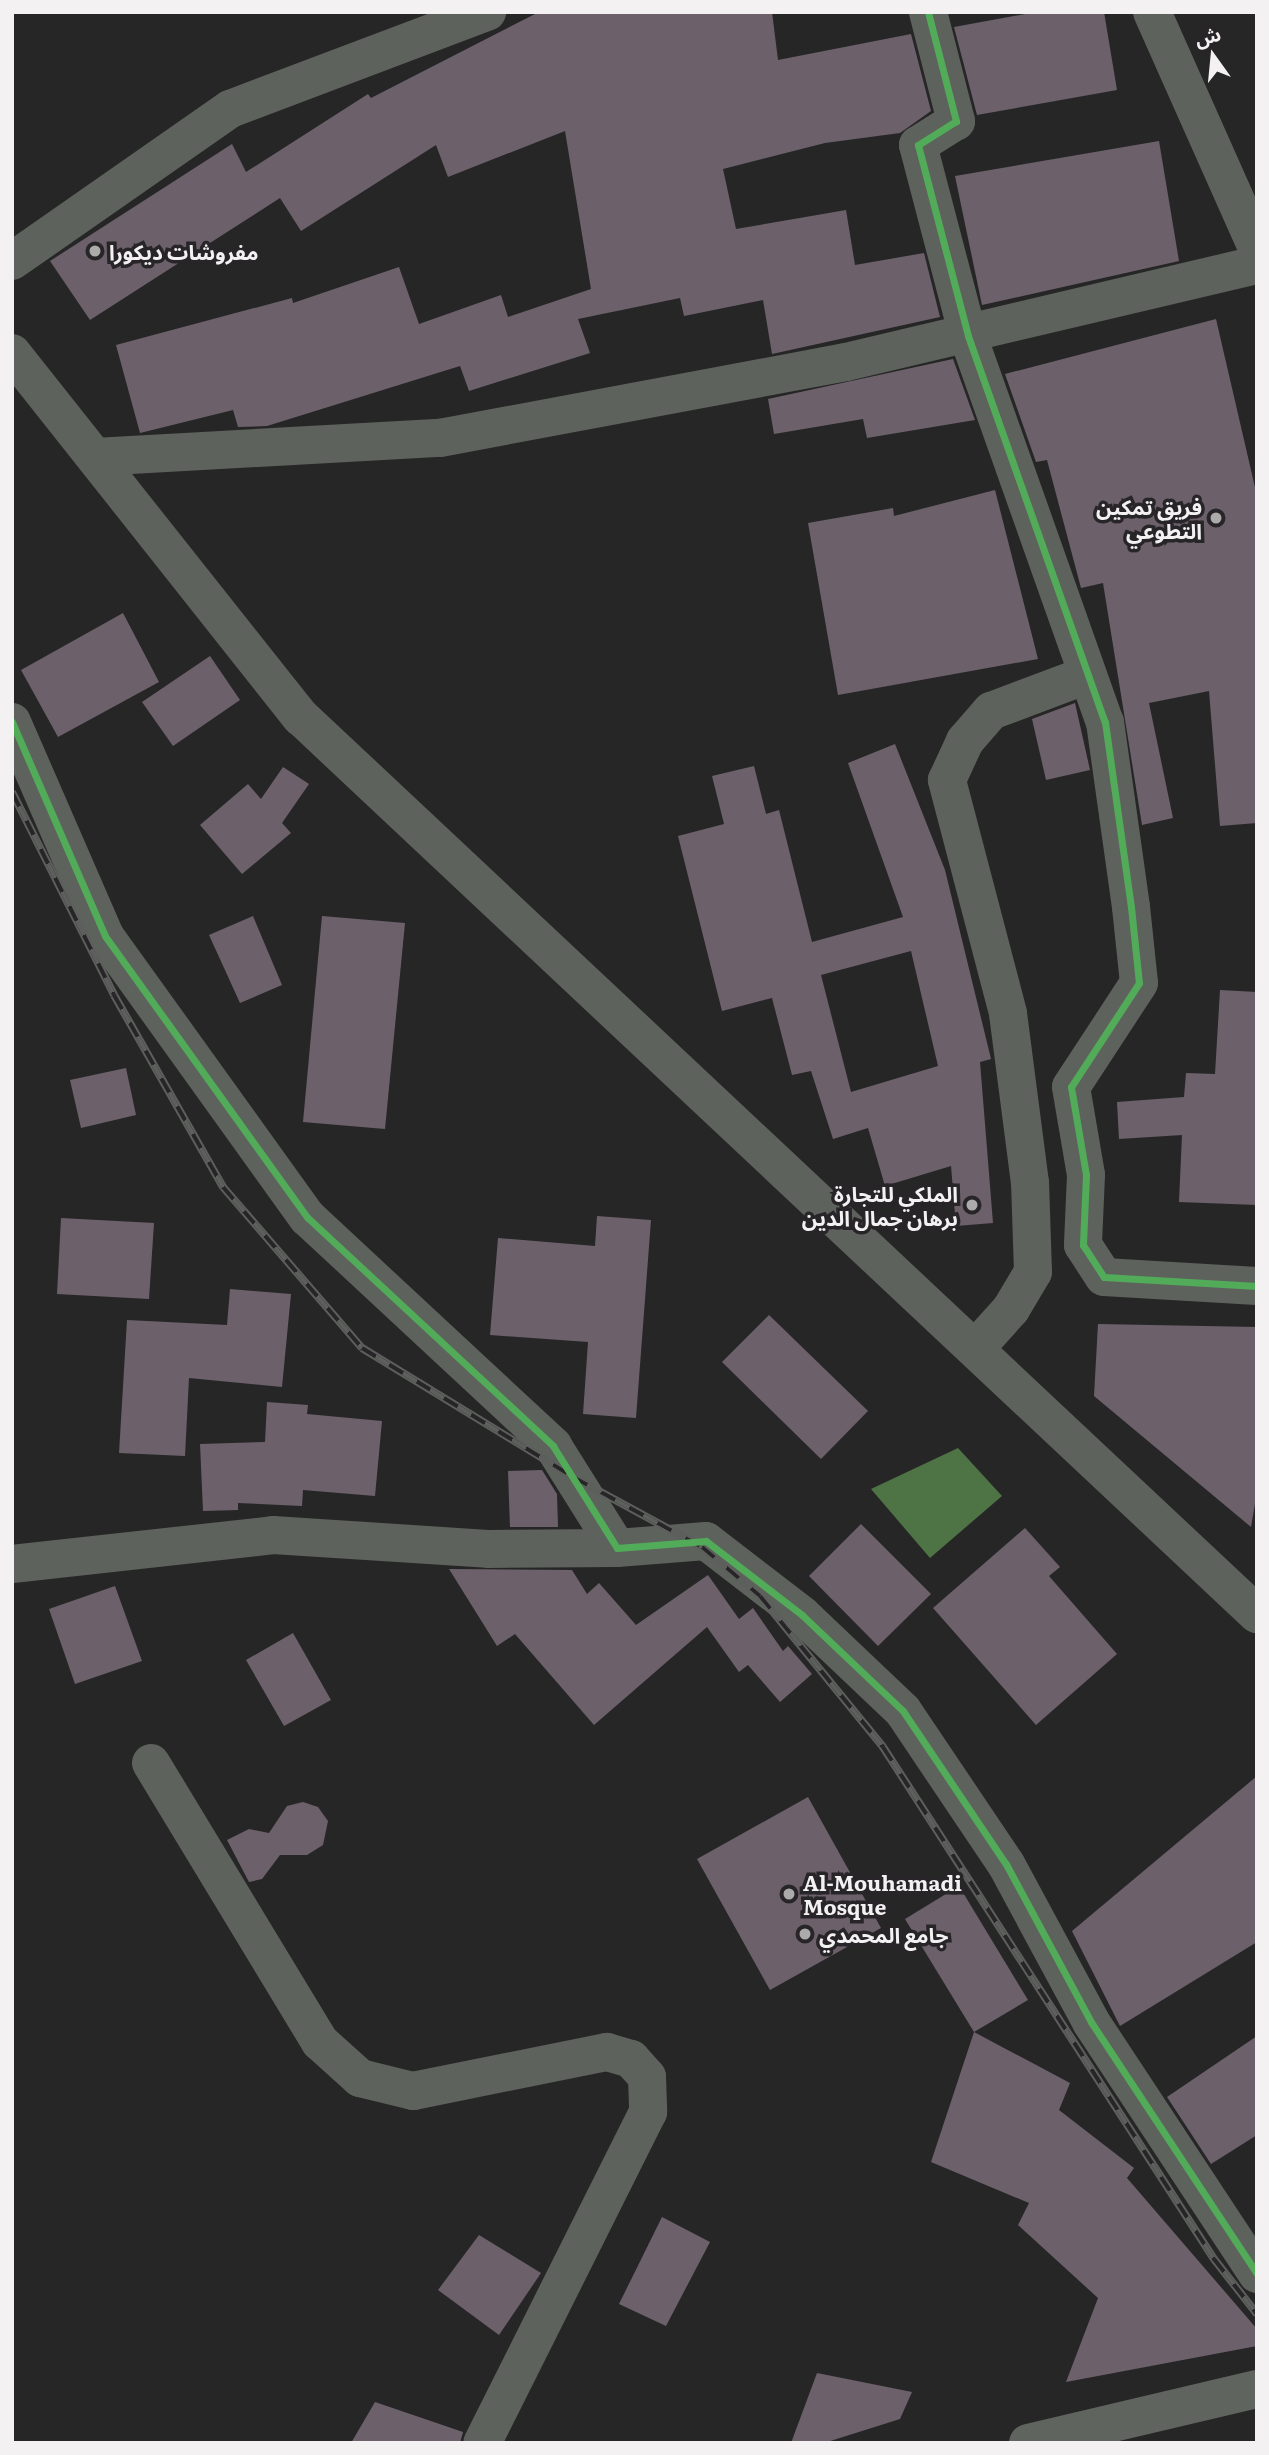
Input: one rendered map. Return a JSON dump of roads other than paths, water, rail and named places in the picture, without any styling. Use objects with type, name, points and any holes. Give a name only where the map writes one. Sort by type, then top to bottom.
[{"type":"main road","points":[[12,353],[301,717],[1257,1614]]},
{"type":"main road","points":[[1028,2443],[1257,2389]]},
{"type":"street","points":[[12,261],[230,109],[487,12]]},
{"type":"street","points":[[928,12],[956,121],[918,145],[968,336],[1105,722],[1139,983],[1071,1087],[1086,1175],[1083,1245],[1104,1277],[1257,1286]]},
{"type":"street","points":[[1152,12],[1257,248]]},
{"type":"street","points":[[95,457],[440,438],[968,336],[1257,265]]},
{"type":"street","points":[[975,1349],[1012,1309],[1032,1272],[1030,1183],[1008,1013],[947,780],[965,741],[991,711],[1087,675]]},
{"type":"street","points":[[12,722],[105,936],[308,1218],[553,1446],[617,1548]]},
{"type":"street","points":[[12,1563],[274,1535],[488,1549],[617,1548],[706,1541],[802,1615],[903,1711],[1006,1864],[1091,2022],[1257,2274]]},
{"type":"street","points":[[151,1763],[320,2042],[360,2078],[413,2091],[607,2052],[631,2059],[646,2077],[648,2112],[482,2443]]},
{"type":"railway","points":[[12,792],[114,995],[223,1187],[362,1348],[573,1477],[702,1547],[760,1596],[883,1747],[1214,2259],[1257,2314]]},
{"type":"place","name":"مفروشات ديكورا","points":[[95,251]]},
{"type":"place","name":"فريق تمكين التطوعي","points":[[1216,518]]},
{"type":"place","name":"الملكي للتجارة برهان جمال الدين","points":[[972,1205]]},
{"type":"place","name":"Al-Mouhamadi Mosque","points":[[789,1894]]},
{"type":"place","name":"جامع المحمدي","points":[[805,1934]]}]
